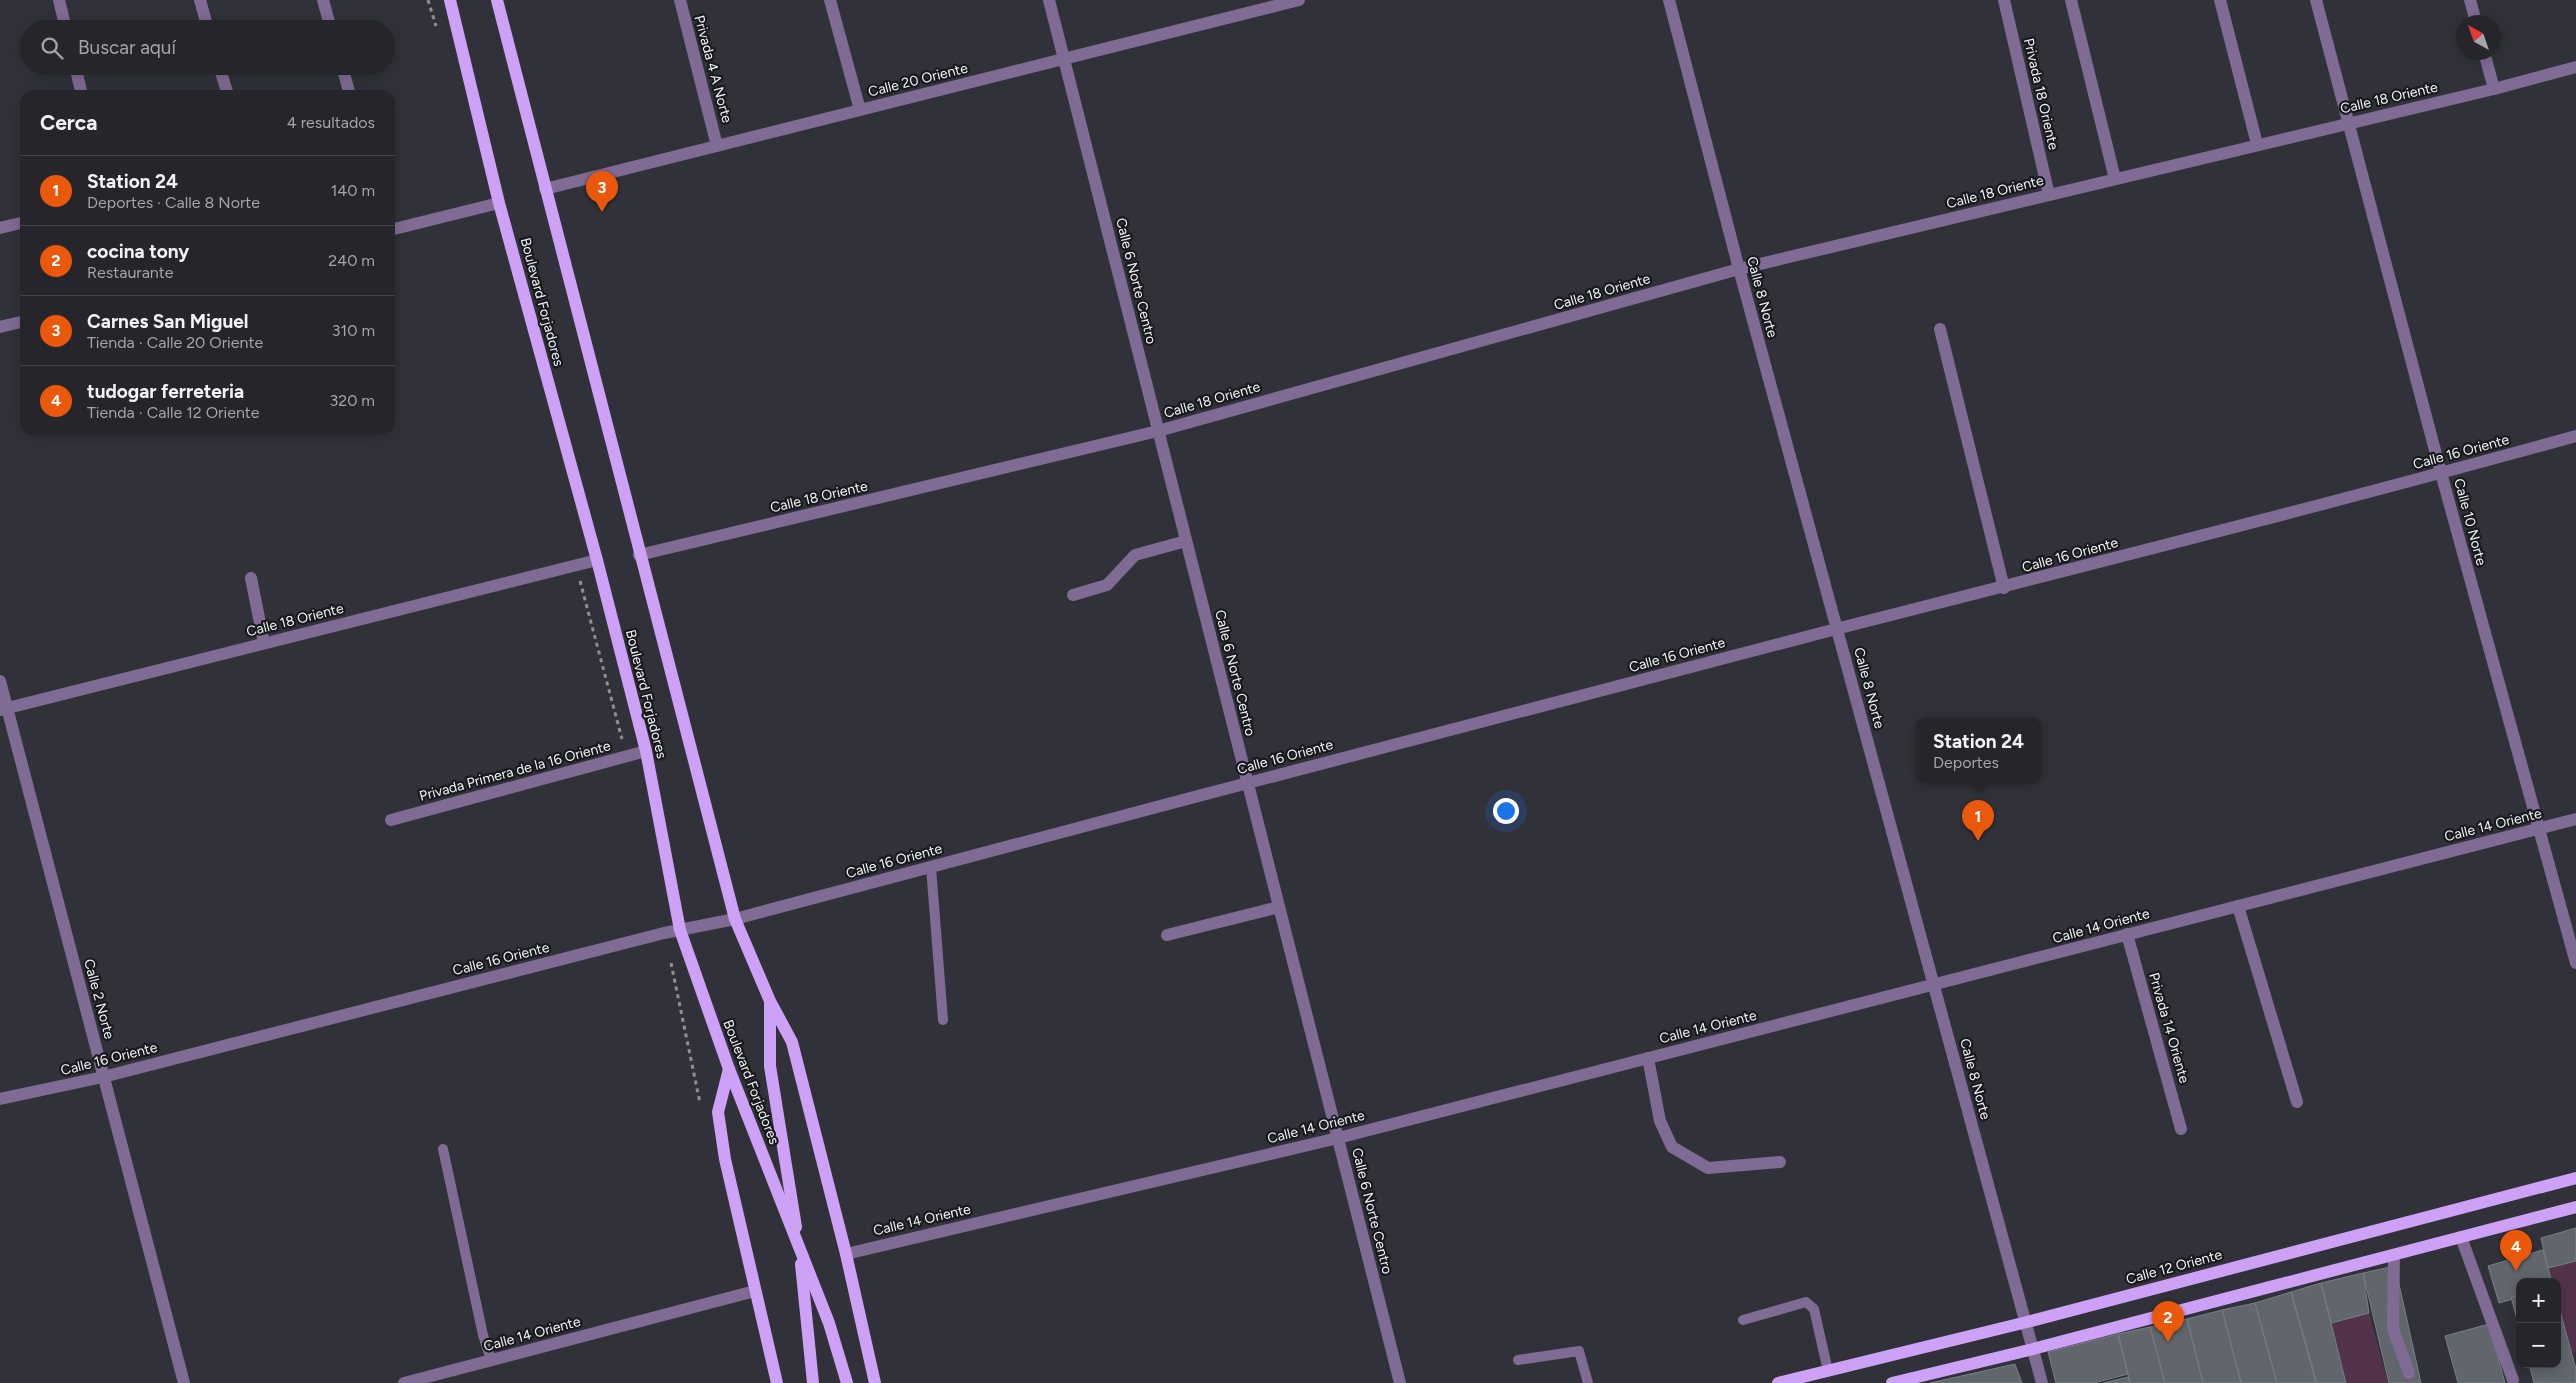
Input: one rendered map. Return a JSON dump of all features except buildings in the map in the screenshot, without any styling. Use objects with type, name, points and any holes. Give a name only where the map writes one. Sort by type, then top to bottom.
[{"type":"main road","name":"Boulevard Forjadores","points":[[450,0],[499,203],[597,560],[646,751],[680,930],[729,1069],[829,1323],[847,1383]]},
{"type":"main road","name":"Boulevard Forjadores","points":[[497,0],[639,556],[735,919],[770,1002],[792,1042],[846,1254],[875,1383]]},
{"type":"main road","points":[[770,1002],[770,1066],[800,1252],[813,1383]]},
{"type":"main road","points":[[729,1069],[718,1112],[733,1201],[778,1383]]},
{"type":"main road","name":"Calle 12 Oriente","points":[[1778,1383],[2027,1322],[2576,1178]]},
{"type":"main road","points":[[1892,1383],[2033,1349],[2576,1207]]},
{"type":"street","points":[[59,0],[64,20]]},
{"type":"street","points":[[200,0],[206,20]]},
{"type":"street","points":[[323,0],[329,20]]},
{"type":"street","name":"Privada 4 A Norte","points":[[680,0],[717,146]]},
{"type":"street","points":[[830,0],[860,110]]},
{"type":"street","name":"Calle 6 Norte Centro","points":[[1049,0],[1400,1383]]},
{"type":"street","name":"Calle 20 Oriente","points":[[545,189],[1299,0]]},
{"type":"street","name":"Calle 8 Norte","points":[[1669,0],[1739,269],[2027,1322],[2042,1383]]},
{"type":"street","name":"Privada 18 Oriente","points":[[2004,0],[2049,195]]},
{"type":"street","points":[[2071,0],[2115,179]]},
{"type":"street","points":[[2220,0],[2257,144]]},
{"type":"street","name":"Calle 10 Norte","points":[[2316,0],[2441,473],[2576,963]]},
{"type":"street","points":[[2470,0],[2474,15]]},
{"type":"street","points":[[2486,60],[2494,89]]},
{"type":"street","name":"Calle 18 Oriente","points":[[639,556],[1158,431],[1739,269],[2349,122],[2494,89],[2576,67]]},
{"type":"street","points":[[77,75],[81,90]]},
{"type":"street","points":[[222,75],[226,90]]},
{"type":"street","points":[[344,75],[349,90]]},
{"type":"street","points":[[395,229],[499,203]]},
{"type":"street","points":[[0,228],[20,223]]},
{"type":"street","points":[[0,327],[20,322]]},
{"type":"street","points":[[1940,329],[2004,588]]},
{"type":"street","name":"Calle 16 Oriente","points":[[0,1099],[104,1077],[664,933],[735,919],[1248,782],[1837,629],[2004,588],[2576,436]]},
{"type":"street","points":[[1073,595],[1107,584],[1134,555],[1186,540]]},
{"type":"street","name":"Calle 18 Oriente","points":[[4,709],[597,560]]},
{"type":"street","points":[[250,578],[264,643]]},
{"type":"street","name":"Calle 2 Norte","points":[[0,681],[4,709],[104,1077],[184,1383]]},
{"type":"street","name":"Privada Primera de la 16 Oriente","points":[[391,820],[646,751]]},
{"type":"street","name":"Calle 14 Oriente","points":[[846,1254],[1338,1138],[2576,819]]},
{"type":"street","points":[[2238,906],[2298,1102]]},
{"type":"street","points":[[1167,935],[1279,907]]},
{"type":"street","name":"Privada 14 Oriente","points":[[2127,934],[2181,1129]]},
{"type":"street","points":[[1648,1058],[1660,1121],[1672,1147],[1708,1168],[1780,1162]]},
{"type":"street","points":[[2461,1237],[2513,1380]]},
{"type":"street","points":[[2394,1255],[2393,1329],[2410,1373]]},
{"type":"street","name":"Calle 14 Oriente","points":[[404,1383],[755,1291]]},
{"type":"lane","points":[[931,867],[943,1020]]},
{"type":"lane","points":[[443,1149],[484,1335],[492,1360]]},
{"type":"lane","points":[[1743,1320],[1806,1302],[1814,1309],[1828,1371]]},
{"type":"lane","points":[[1518,1360],[1579,1351],[1588,1383]]},
{"type":"path","points":[[428,0],[437,32]]},
{"type":"path","points":[[576,565],[626,756]]},
{"type":"path","points":[[664,933],[701,1106]]},
{"type":"shaded area","points":[[2576,1261],[2576,1352],[2570,1354],[2561,1318],[2561,1278],[2551,1278],[2548,1268]]},
{"type":"shaded area","points":[[2369,1313],[2388,1383],[2347,1383],[2331,1323]]},
{"type":"place","name":"Carnes San Miguel","points":[[602,212]]},
{"type":"place","name":"Station 24","points":[[1978,841]]},
{"type":"place","name":"tudogar ferreteria","points":[[2516,1271]]},
{"type":"place","name":"cocina tony","points":[[2168,1342]]}]
